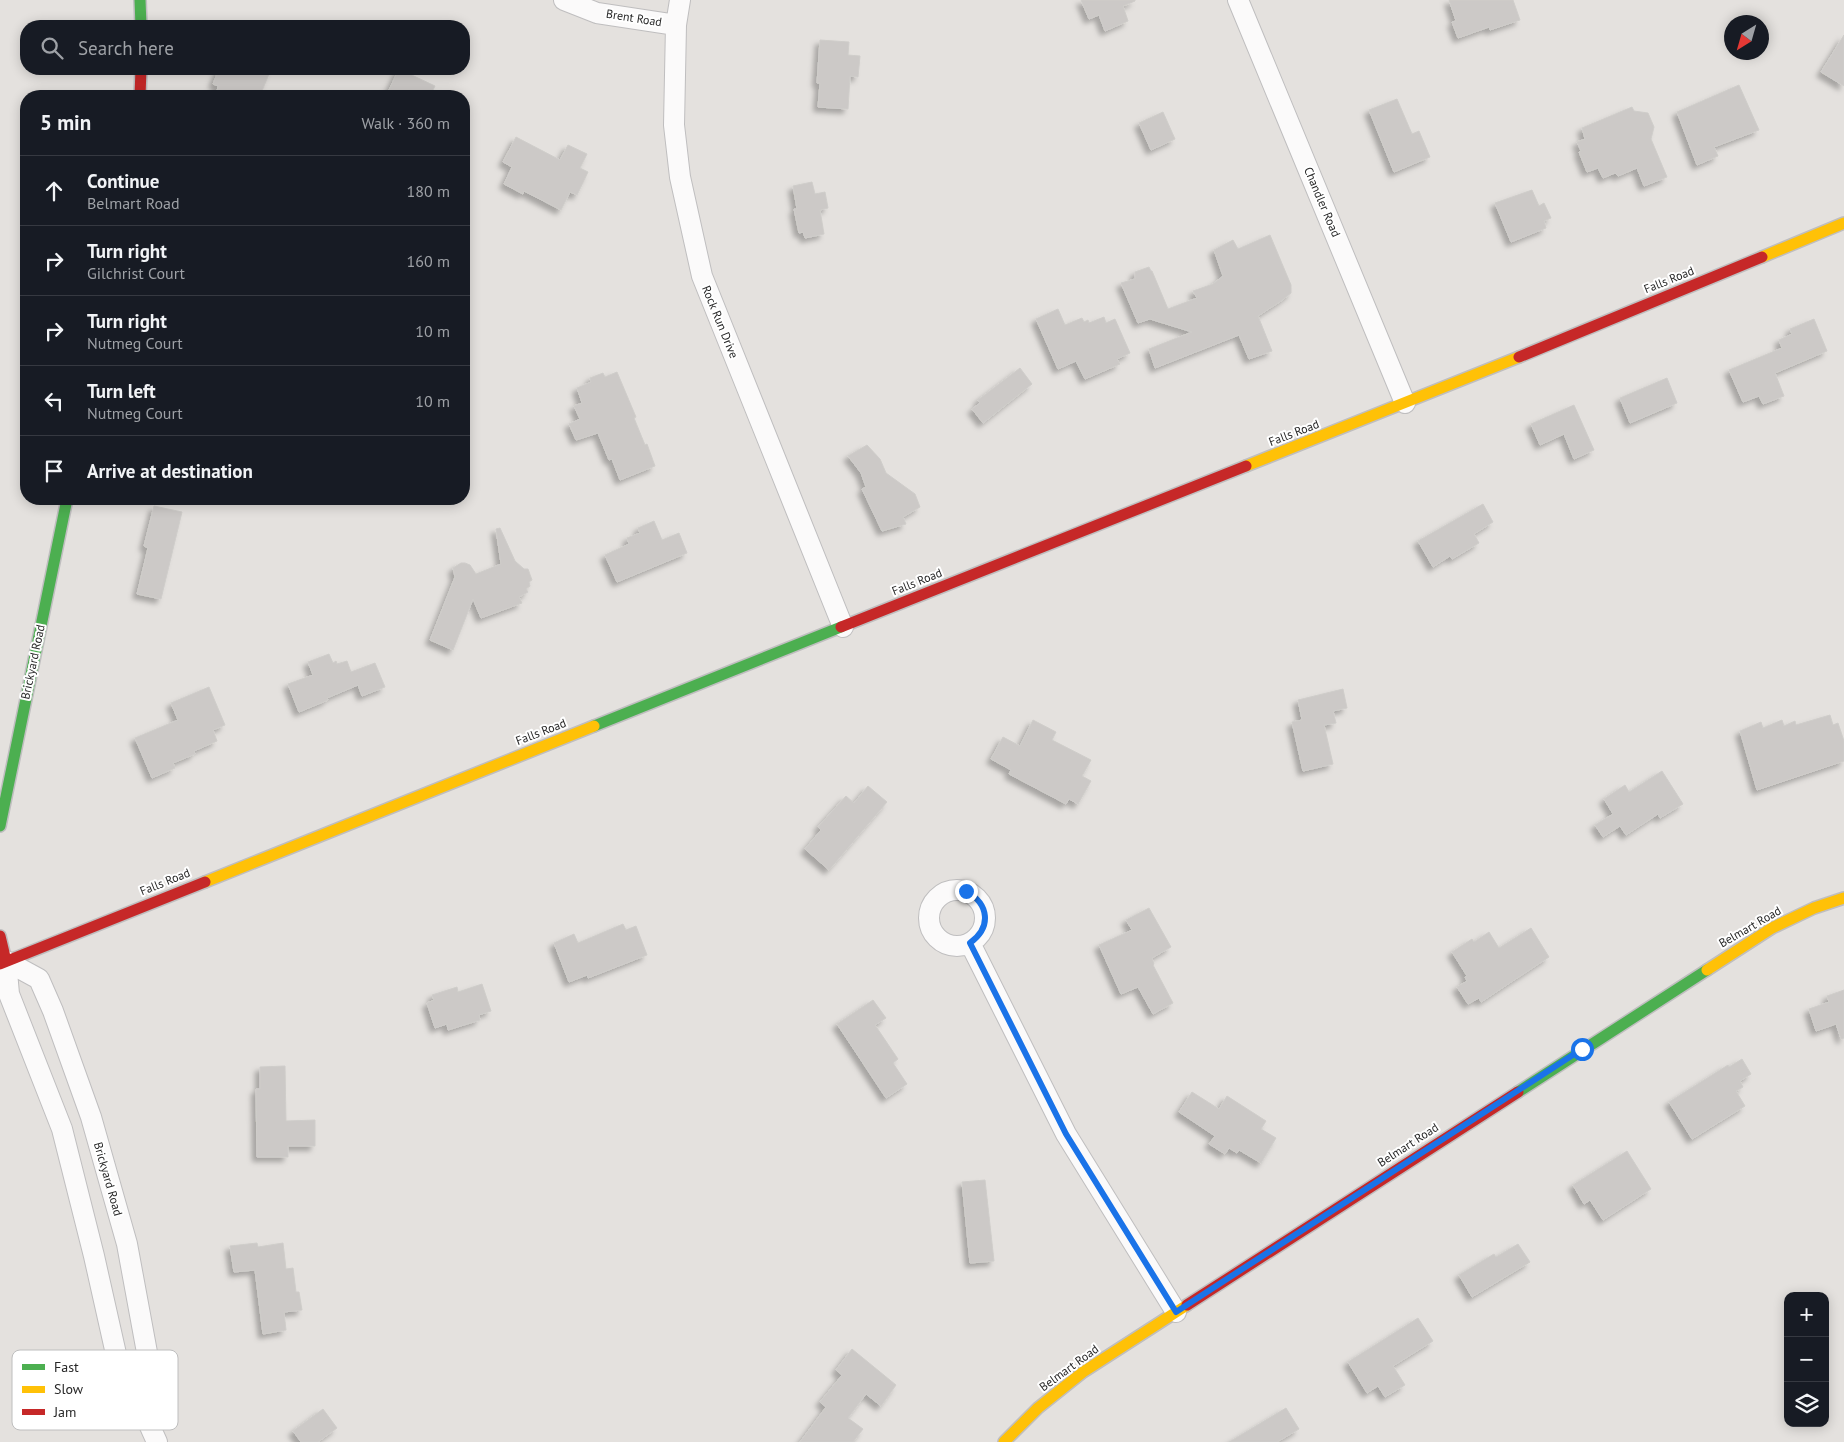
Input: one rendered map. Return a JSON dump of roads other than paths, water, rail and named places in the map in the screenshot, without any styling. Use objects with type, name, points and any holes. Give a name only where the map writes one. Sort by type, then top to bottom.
[{"type":"main road","points":[[140,0],[141,20]]},
{"type":"main road","points":[[140,90],[141,75]]},
{"type":"main road","name":"Falls Road","points":[[3,963],[1405,403],[1844,223]]},
{"type":"main road","name":"Brickyard Road","points":[[0,826],[3,794],[66,505]]},
{"type":"main road","name":"Belmart Road","points":[[1004,1442],[1038,1408],[1083,1372],[1772,928],[1814,908],[1844,898]]},
{"type":"main road","points":[[0,936],[3,963]]},
{"type":"street","name":"Brent Road","points":[[564,0],[597,13],[676,25]]},
{"type":"street","name":"Rock Run Drive","points":[[680,0],[676,25],[674,126],[680,177],[702,276],[843,627]]},
{"type":"street","name":"Chandler Road","points":[[1238,0],[1405,403]]},
{"type":"street","points":[[970,943],[1066,1134],[1176,1312]]},
{"type":"street","name":"Brickyard Road","points":[[3,963],[39,979],[53,1011],[91,1117],[127,1244],[147,1350]]},
{"type":"street","points":[[3,963],[9,994],[62,1129],[115,1350]]},
{"type":"street","points":[[152,1430],[157,1442]]}]
